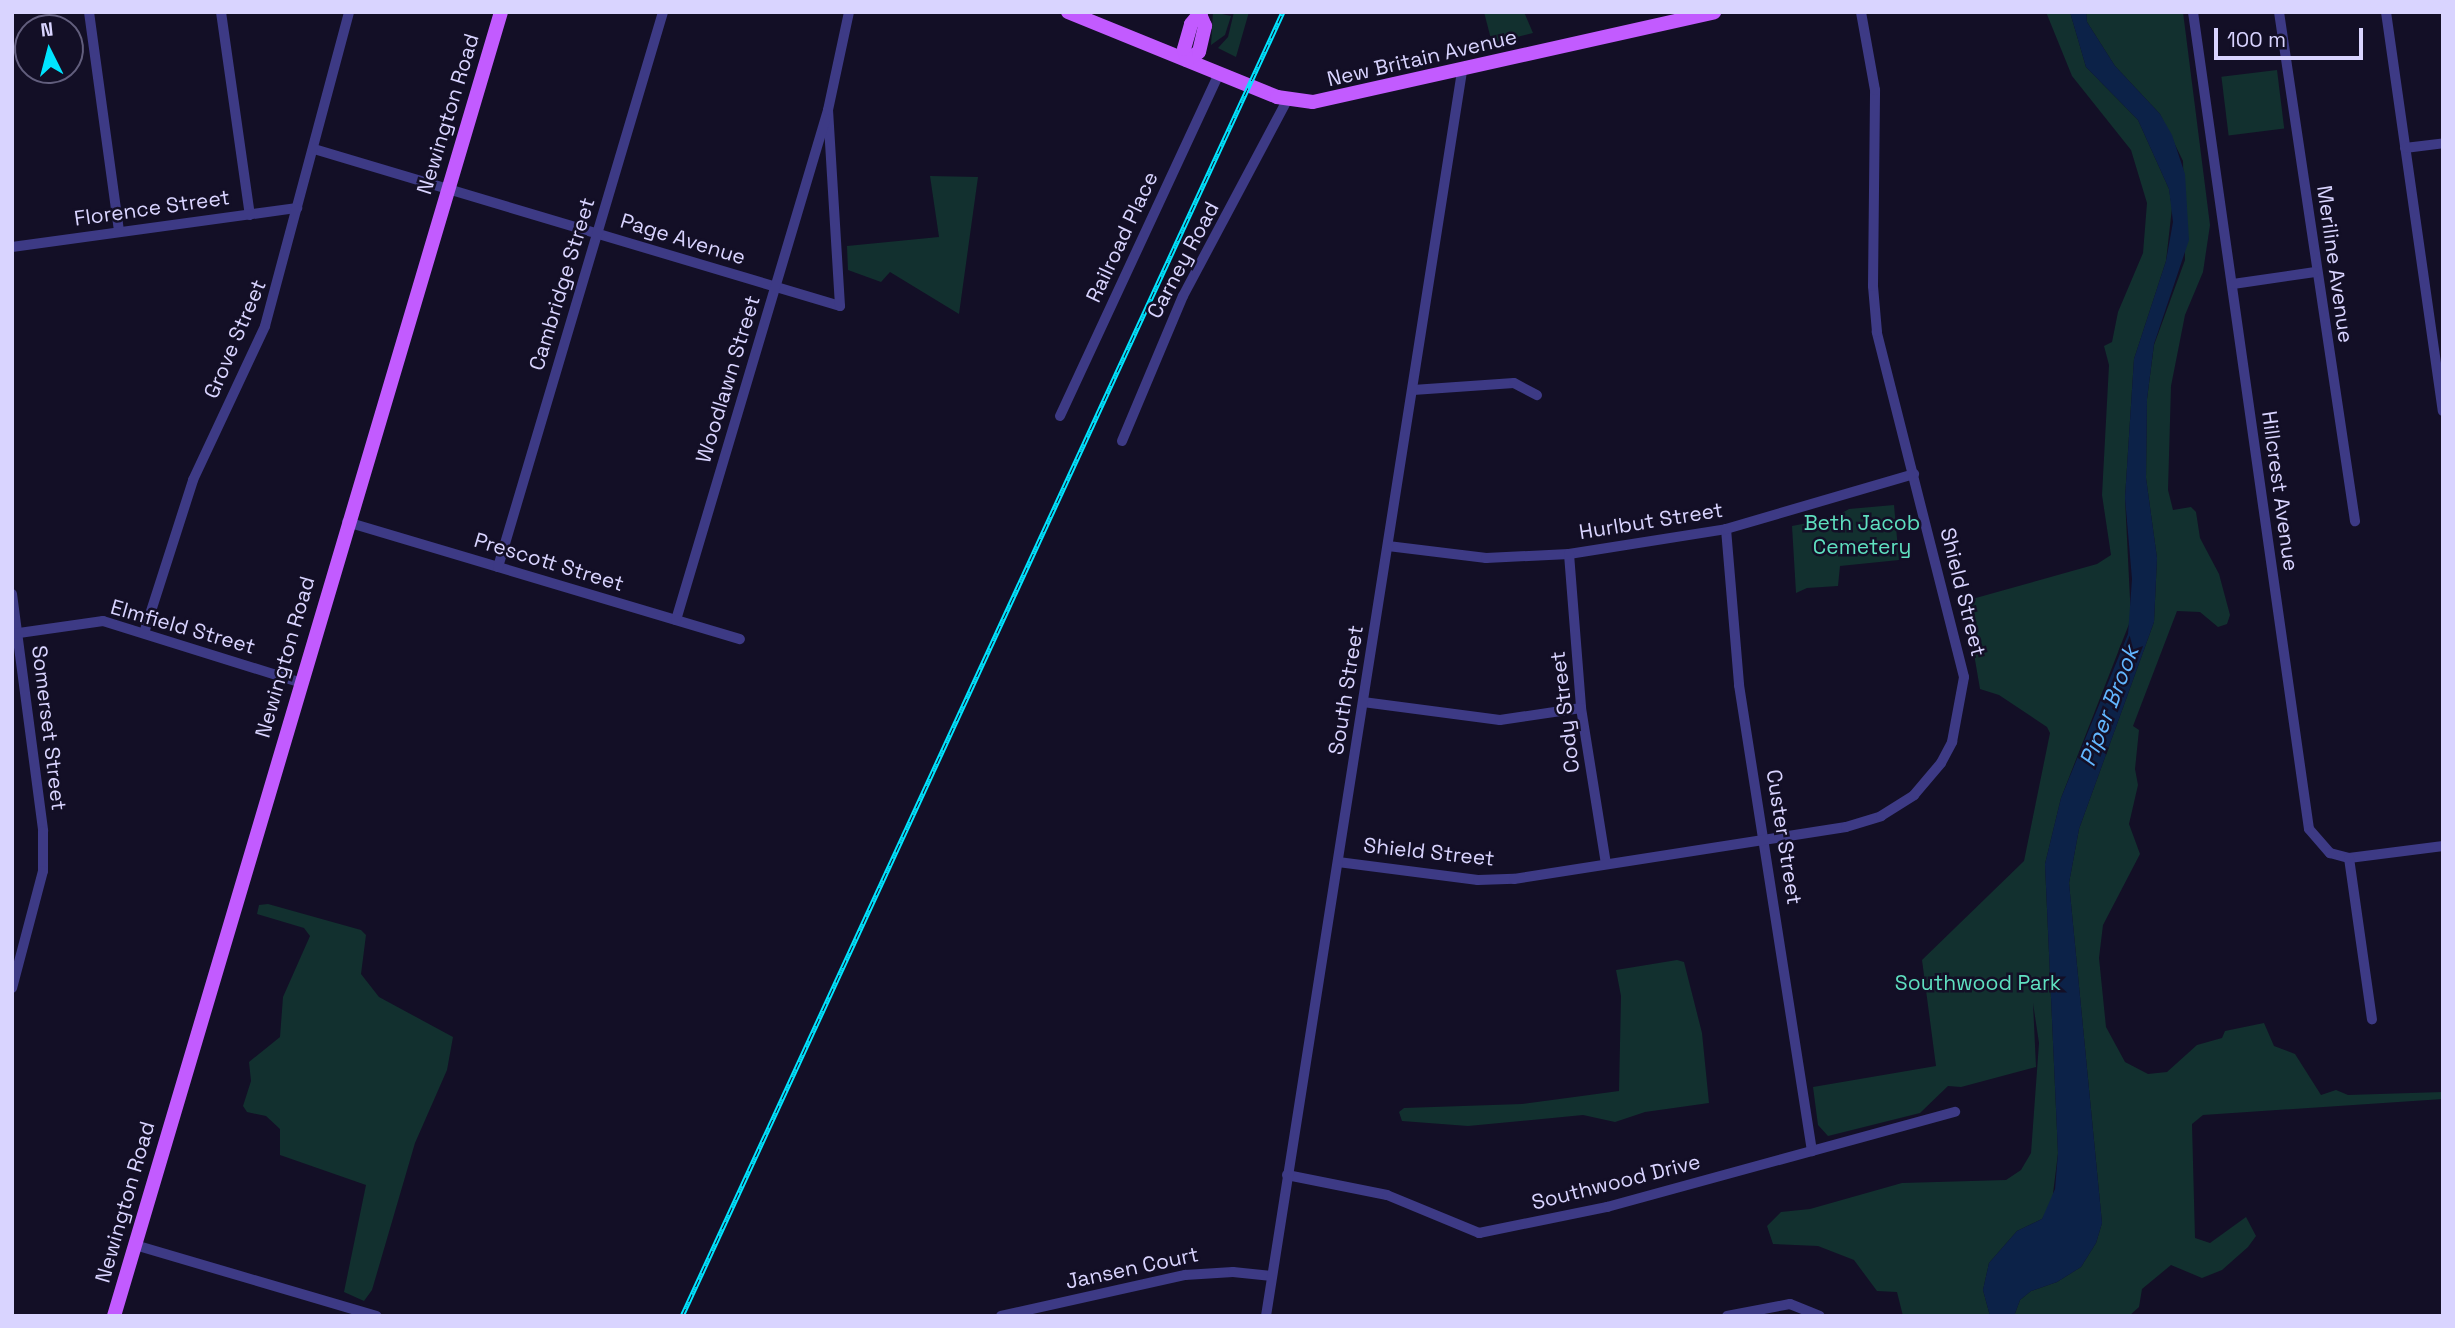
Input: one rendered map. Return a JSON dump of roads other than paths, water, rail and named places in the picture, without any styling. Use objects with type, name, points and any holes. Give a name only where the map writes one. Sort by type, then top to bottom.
[{"type":"main road","name":"Newington Road","points":[[114,1316],[299,682],[501,12]]},
{"type":"main road","name":"New Britain Avenue","points":[[1068,12],[1287,100],[1339,99],[1714,12]]},
{"type":"main road","points":[[1187,60],[1199,52],[1205,26],[1201,13]]},
{"type":"street","points":[[89,12],[119,232]]},
{"type":"street","points":[[221,12],[250,215]]},
{"type":"street","name":"Grove Street","points":[[144,633],[193,480],[265,326],[349,12]]},
{"type":"street","name":"Cambridge Street","points":[[498,567],[663,12]]},
{"type":"street","name":"Woodlawn Street","points":[[676,620],[828,110],[849,12]]},
{"type":"street","name":"Shield Street","points":[[1338,862],[1478,880],[1606,864],[1846,827],[1881,816],[1914,795],[1952,742],[1964,677],[1877,332],[1873,271],[1875,90],[1861,12]]},
{"type":"street","name":"Hillcrest Avenue","points":[[2193,12],[2309,829],[2330,853],[2349,858]]},
{"type":"street","name":"Meriline Avenue","points":[[2279,12],[2315,272],[2355,521]]},
{"type":"street","points":[[2386,12],[2443,411]]},
{"type":"street","name":"South Street","points":[[1266,1316],[1462,71]]},
{"type":"street","name":"Railroad Place","points":[[1060,416],[1219,74]]},
{"type":"street","name":"Carney Road","points":[[1122,441],[1182,296],[1287,100]]},
{"type":"street","name":"Woodlawn Street","points":[[828,110],[840,306]]},
{"type":"street","points":[[2405,148],[2443,143]]},
{"type":"street","name":"Page Avenue","points":[[314,149],[840,306]]},
{"type":"street","name":"Florence Street","points":[[12,247],[298,208]]},
{"type":"street","points":[[2232,284],[2315,272]]},
{"type":"street","points":[[1413,390],[1514,383],[1537,395]]},
{"type":"street","name":"Hurlbut Street","points":[[1388,546],[1486,558],[1569,554],[1726,529],[1914,474]]},
{"type":"street","name":"Prescott Street","points":[[347,522],[740,639]]},
{"type":"street","name":"Custer Street","points":[[1726,529],[1739,685],[1766,840],[1812,1151]]},
{"type":"street","name":"Cody Street","points":[[1569,554],[1581,708],[1606,864]]},
{"type":"street","name":"Somerset Street","points":[[12,594],[15,634],[43,831],[43,871],[18,950],[12,988]]},
{"type":"street","name":"Elmfield Street","points":[[15,634],[103,621],[299,682]]},
{"type":"street","points":[[1363,702],[1500,720],[1581,708]]},
{"type":"street","points":[[2372,1019],[2349,858],[2443,846]]},
{"type":"street","name":"Southwood Drive","points":[[1287,1175],[1387,1195],[1479,1233],[1607,1208],[1955,1112]]},
{"type":"street","points":[[135,1245],[377,1316]]},
{"type":"street","name":"Jansen Court","points":[[1001,1316],[1185,1275],[1233,1272],[1272,1276]]},
{"type":"street","points":[[1727,1316],[1790,1304],[1820,1316]]},
{"type":"water","name":"Piper Brook","points":[[2070,12],[2086,12],[2087,22],[2115,66],[2160,114],[2172,135],[2185,174],[2189,240],[2154,344],[2147,399],[2146,478],[2157,558],[2154,622],[2079,829],[2069,883],[2102,1223],[2096,1243],[2081,1267],[2057,1282],[2031,1291],[2020,1300],[2014,1316],[1990,1316],[1983,1290],[1989,1263],[2017,1231],[2042,1219],[2055,1189],[2058,1153],[2045,864],[2061,798],[2128,634],[2132,579],[2125,498],[2134,359],[2166,261],[2173,222],[2169,189],[2138,120],[2086,67]]},
{"type":"railway","points":[[682,1316],[1283,12]]},
{"type":"park label","name":"Beth Jacob Cemetery","points":[[1862,535]]},
{"type":"park label","name":"Southwood Park","points":[[1978,983]]}]
